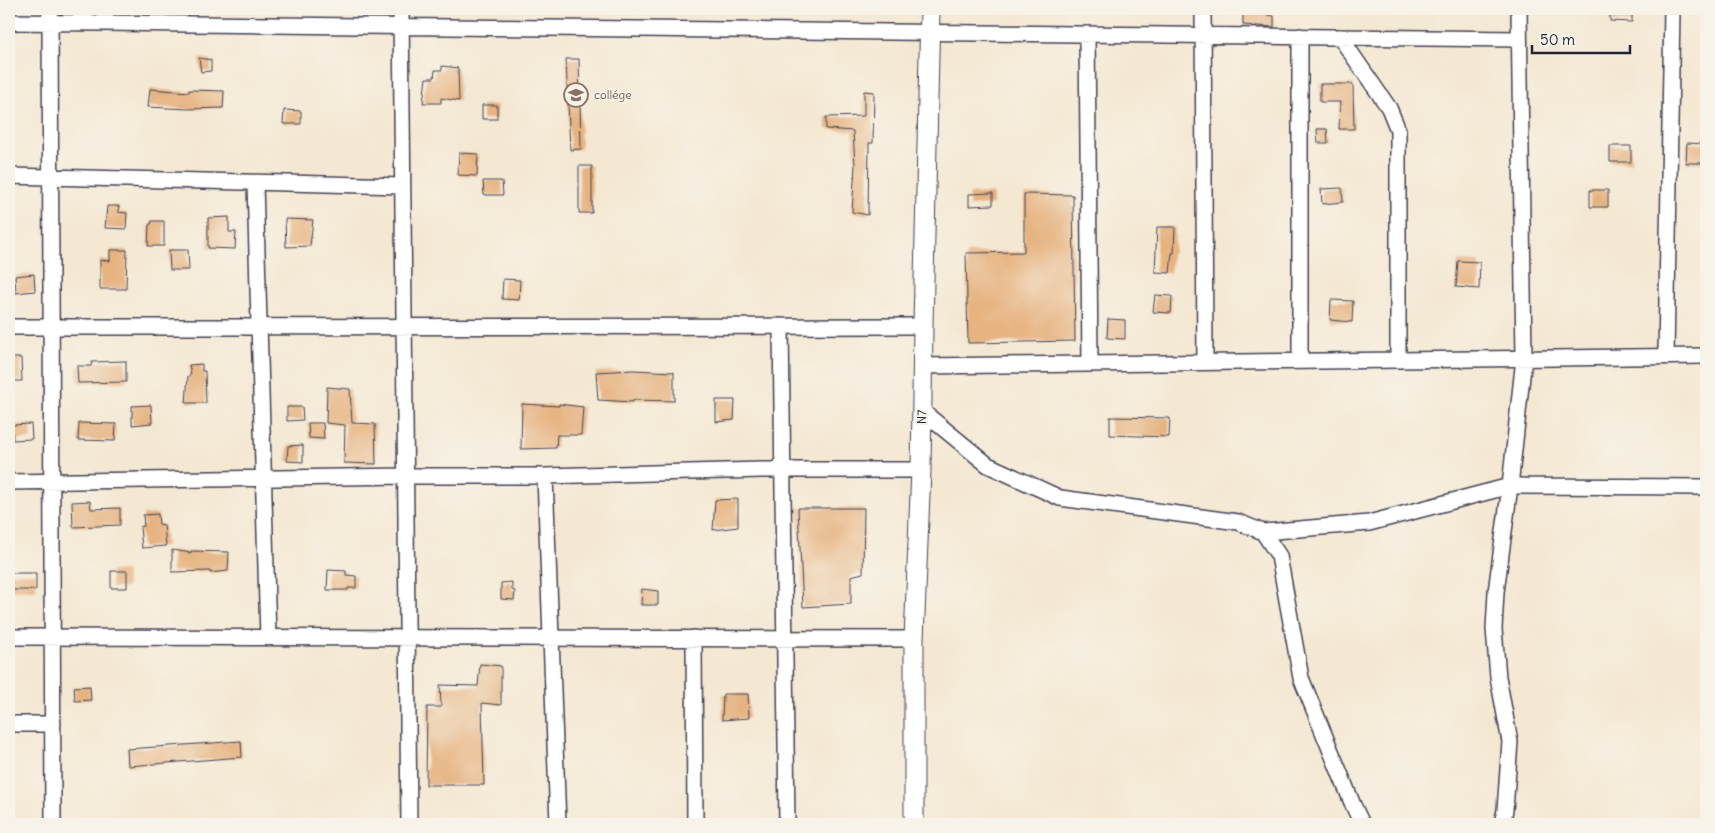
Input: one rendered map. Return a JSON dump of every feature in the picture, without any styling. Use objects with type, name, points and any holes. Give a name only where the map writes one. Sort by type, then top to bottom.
[{"type":"main road","name":"N7","points":[[914,824],[914,639],[922,470],[922,366],[930,9]]},
{"type":"street","points":[[401,9],[409,824]]},
{"type":"street","points":[[1203,9],[1205,362]]},
{"type":"street","points":[[1502,824],[1505,810],[1510,742],[1498,677],[1494,629],[1496,592],[1524,358],[1519,9]]},
{"type":"street","points":[[1666,356],[1672,9]]},
{"type":"street","points":[[50,15],[54,824]]},
{"type":"street","points":[[9,22],[50,15],[401,26],[1519,39]]},
{"type":"street","points":[[1087,34],[1090,364]]},
{"type":"street","points":[[1300,36],[1300,361]]},
{"type":"street","points":[[1340,37],[1389,108],[1398,130],[1398,360]]},
{"type":"street","points":[[9,176],[402,186]]},
{"type":"street","points":[[255,182],[268,638]]},
{"type":"street","points":[[781,326],[787,824]]},
{"type":"street","points":[[9,327],[923,326]]},
{"type":"street","points":[[922,366],[1706,356]]},
{"type":"street","points":[[922,410],[988,465],[1060,498],[1238,522],[1264,532],[1369,523],[1510,486],[1706,488]]},
{"type":"street","points":[[9,482],[405,476],[545,476],[783,470],[922,470]]},
{"type":"street","points":[[545,476],[558,824]]},
{"type":"street","points":[[1264,532],[1279,556],[1301,678],[1352,805],[1362,824]]},
{"type":"street","points":[[9,637],[914,639]]},
{"type":"street","points":[[694,638],[695,824]]},
{"type":"street","points":[[9,724],[53,724]]},
{"type":"building","points":[[1267,9],[1267,15],[1274,16],[1274,27],[1243,25],[1243,10]]},
{"type":"building","points":[[1610,9],[1632,9],[1632,22],[1610,21]]},
{"type":"building","points":[[199,58],[211,60],[211,71],[201,72]]},
{"type":"building","points":[[566,59],[579,59],[581,149],[570,150]]},
{"type":"building","points":[[442,66],[458,68],[459,101],[441,98],[441,103],[423,103],[426,78],[434,78],[435,70],[442,70]]},
{"type":"building","points":[[1320,84],[1353,84],[1354,129],[1339,129],[1340,102],[1320,102]]},
{"type":"building","points":[[150,89],[189,92],[189,90],[224,91],[223,108],[148,107]]},
{"type":"building","points":[[864,91],[874,92],[873,143],[869,143],[868,215],[852,212],[855,165],[853,131],[826,129],[826,117],[864,116]]},
{"type":"building","points":[[482,105],[497,105],[497,119],[482,119]]},
{"type":"building","points":[[284,110],[301,111],[301,124],[283,124]]},
{"type":"building","points":[[1317,129],[1327,129],[1328,143],[1318,143]]},
{"type":"building","points":[[1687,143],[1706,144],[1705,163],[1686,163]]},
{"type":"building","points":[[1610,146],[1631,146],[1631,162],[1610,162]]},
{"type":"building","points":[[459,153],[478,154],[477,176],[458,175]]},
{"type":"building","points":[[579,166],[592,166],[592,213],[579,213]]},
{"type":"building","points":[[483,181],[502,181],[503,195],[484,195]]},
{"type":"building","points":[[1342,188],[1343,202],[1322,204],[1321,189]]},
{"type":"building","points":[[1590,190],[1608,190],[1608,207],[1590,207]]},
{"type":"building","points":[[993,193],[993,205],[969,206],[969,194]]},
{"type":"building","points":[[1024,194],[1073,195],[1075,341],[968,343],[966,253],[1024,252]]},
{"type":"building","points":[[107,206],[119,206],[118,212],[127,213],[126,229],[105,228]]},
{"type":"building","points":[[229,217],[229,232],[236,232],[235,249],[208,248],[208,218]]},
{"type":"building","points":[[285,219],[313,220],[310,246],[286,247]]},
{"type":"building","points":[[152,221],[164,221],[164,246],[148,246],[149,225]]},
{"type":"building","points":[[1157,227],[1175,227],[1174,253],[1172,253],[1170,273],[1155,272]]},
{"type":"building","points":[[110,250],[127,250],[126,289],[100,289],[100,260],[110,261]]},
{"type":"building","points":[[169,250],[188,250],[189,270],[170,270]]},
{"type":"building","points":[[1458,261],[1480,262],[1479,289],[1456,287]]},
{"type":"building","points":[[34,274],[35,291],[16,293],[15,276]]},
{"type":"building","points":[[503,279],[520,280],[519,300],[502,299]]},
{"type":"building","points":[[1155,295],[1172,296],[1171,313],[1153,312]]},
{"type":"building","points":[[1331,300],[1353,301],[1352,322],[1330,320]]},
{"type":"building","points":[[1108,319],[1125,320],[1125,339],[1107,338]]},
{"type":"building","points":[[9,358],[21,358],[22,381],[9,381]]},
{"type":"building","points":[[126,361],[126,382],[78,383],[77,366],[91,366],[92,362]]},
{"type":"building","points":[[202,364],[202,371],[205,371],[206,403],[186,403],[188,376],[191,374],[189,365]]},
{"type":"building","points":[[633,370],[674,372],[674,401],[633,400],[633,402],[598,400],[596,372]]},
{"type":"building","points":[[327,387],[350,389],[352,423],[375,424],[376,464],[344,463],[345,425],[326,423]]},
{"type":"building","points":[[716,400],[735,400],[734,420],[716,422]]},
{"type":"building","points":[[522,404],[559,406],[559,404],[583,407],[581,435],[557,435],[556,448],[521,449]]},
{"type":"building","points":[[151,405],[152,423],[132,425],[132,406]]},
{"type":"building","points":[[287,407],[302,407],[303,420],[287,421]]},
{"type":"building","points":[[1110,417],[1170,418],[1169,437],[1110,435]]},
{"type":"building","points":[[79,423],[116,424],[115,441],[78,440]]},
{"type":"building","points":[[308,423],[323,423],[324,439],[309,438]]},
{"type":"building","points":[[31,424],[32,439],[13,440],[12,425]]},
{"type":"building","points":[[303,445],[303,462],[287,461],[288,446]]},
{"type":"building","points":[[738,499],[738,527],[713,530],[715,500]]},
{"type":"building","points":[[90,501],[91,509],[120,508],[120,525],[73,527],[72,502]]},
{"type":"building","points":[[798,508],[864,508],[863,573],[851,576],[851,604],[803,607]]},
{"type":"building","points":[[158,514],[159,524],[164,525],[166,546],[142,548],[140,527],[144,526],[143,515]]},
{"type":"building","points":[[172,550],[191,553],[191,551],[229,552],[228,571],[210,573],[210,571],[172,572]]},
{"type":"building","points":[[328,570],[346,571],[346,575],[356,576],[356,588],[327,590]]},
{"type":"building","points":[[111,571],[127,571],[127,588],[111,588]]},
{"type":"building","points":[[9,573],[36,573],[36,590],[9,590]]},
{"type":"building","points":[[512,582],[512,590],[515,591],[514,600],[501,599],[501,583]]},
{"type":"building","points":[[642,589],[658,591],[658,605],[641,605]]},
{"type":"building","points":[[480,664],[501,666],[501,705],[482,703],[484,785],[426,785],[427,707],[441,707],[440,685],[478,686]]},
{"type":"building","points":[[90,686],[91,700],[75,701],[74,687]]},
{"type":"building","points":[[723,694],[748,694],[749,718],[722,720]]},
{"type":"building","points":[[241,741],[242,757],[128,766],[127,749]]},
{"type":"place","name":"collége","points":[[576,95]]}]
